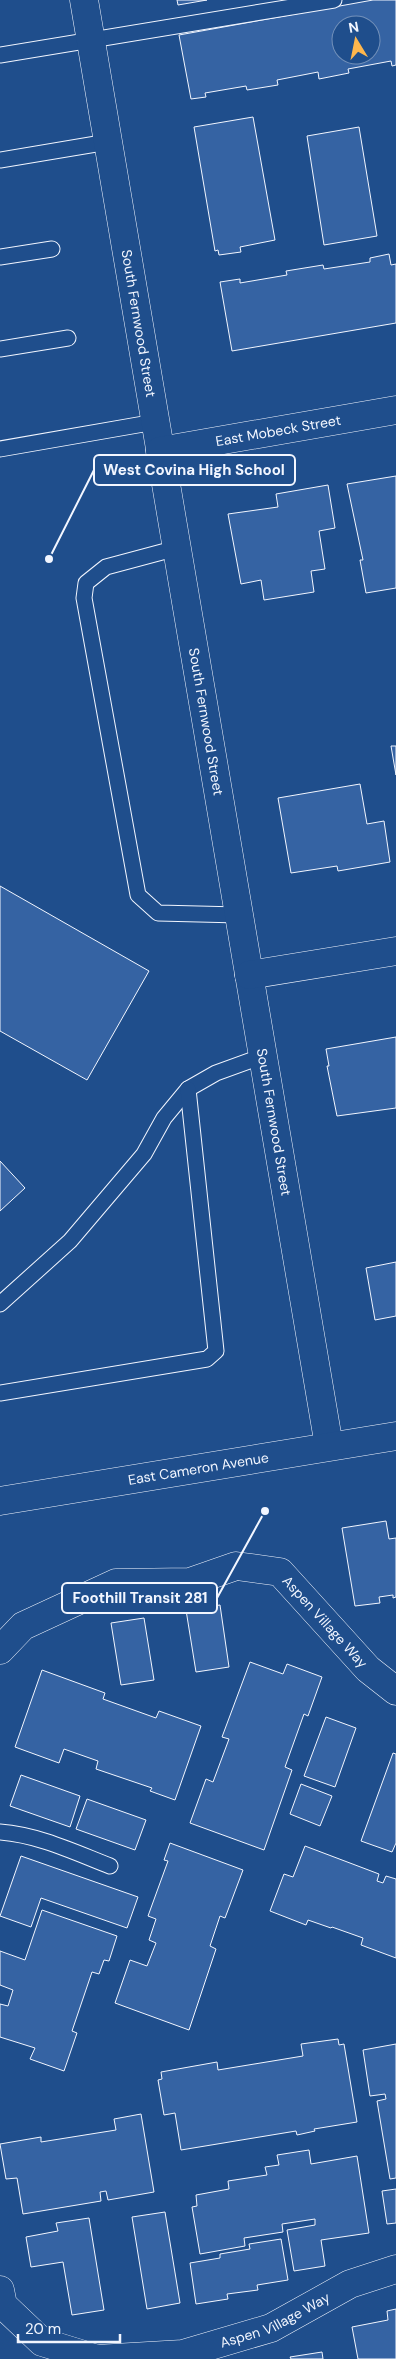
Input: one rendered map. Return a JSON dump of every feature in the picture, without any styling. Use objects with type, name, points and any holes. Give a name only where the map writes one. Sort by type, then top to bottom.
[{"type":"street","name":"South Fernwood Street","points":[[84,0],[329,1446]]},
{"type":"street","name":"East Mobeck Street","points":[[160,451],[396,410]]},
{"type":"street","points":[[249,974],[396,951]]},
{"type":"street","name":"East Cameron Avenue","points":[[0,1501],[396,1436]]},
{"type":"street","name":"Aspen Village Way","points":[[0,1650],[23,1626],[116,1583],[190,1582],[236,1566],[280,1572],[368,1669],[396,1691]]},
{"type":"street","name":"Aspen Village Way","points":[[0,2290],[3,2305],[42,2342],[96,2358],[116,2358],[183,2354],[271,2328],[350,2284],[396,2269]]},
{"type":"lane","points":[[0,55],[91,42],[334,0]]},
{"type":"lane","points":[[0,160],[108,142]]},
{"type":"lane","points":[[0,257],[52,248]]},
{"type":"lane","points":[[0,349],[68,338]]},
{"type":"lane","points":[[0,449],[155,422]]},
{"type":"lane","points":[[177,548],[106,567],[86,583],[84,598],[138,896],[158,913],[239,915]]},
{"type":"lane","points":[[0,1304],[70,1241],[144,1154],[164,1118],[188,1088],[216,1073],[263,1056]]},
{"type":"lane","points":[[0,1393],[207,1359],[216,1350],[188,1088]]},
{"type":"lane","points":[[0,1832],[18,1833],[55,1844],[110,1866]]},
{"type":"building","points":[[177,0],[207,0],[178,5]]},
{"type":"building","points":[[373,0],[396,0],[396,65],[392,66],[391,61],[381,63],[381,15],[331,15],[331,65],[370,65],[348,69],[349,73],[319,79],[318,72],[277,80],[278,85],[247,90],[246,86],[205,93],[206,97],[191,99],[179,35]]},
{"type":"building","points":[[253,117],[275,240],[240,247],[241,252],[219,255],[218,250],[215,251],[194,127]]},
{"type":"building","points":[[359,127],[377,236],[324,245],[307,136]]},
{"type":"building","points":[[389,254],[391,265],[396,264],[396,323],[232,351],[220,282],[240,279],[240,283],[287,275],[286,271],[323,265],[324,269],[370,262],[370,258]]},
{"type":"building","points":[[396,476],[396,588],[366,593],[360,560],[363,560],[347,484]]},
{"type":"building","points":[[328,485],[335,528],[319,531],[325,569],[311,571],[314,592],[264,600],[261,580],[241,584],[228,514],[278,507],[276,494]]},
{"type":"building","points":[[391,746],[396,746],[396,775]]},
{"type":"building","points":[[360,784],[367,824],[384,821],[390,862],[338,871],[337,866],[291,873],[278,798]]},
{"type":"building","points":[[0,886],[149,971],[87,1080],[0,1031]]},
{"type":"building","points":[[396,1037],[396,1108],[337,1116],[327,1066],[329,1066],[326,1049]]},
{"type":"building","points":[[0,1161],[25,1188],[0,1211]]},
{"type":"building","points":[[396,1262],[396,1316],[375,1320],[366,1268]]},
{"type":"building","points":[[386,1521],[389,1539],[396,1538],[396,1597],[393,1598],[393,1595],[379,1597],[380,1603],[355,1606],[342,1528]]},
{"type":"building","points":[[220,1605],[229,1667],[196,1672],[186,1610]]},
{"type":"building","points":[[144,1618],[154,1680],[121,1685],[111,1623]]},
{"type":"building","points":[[250,1662],[283,1674],[287,1664],[322,1677],[308,1716],[304,1714],[285,1767],[292,1770],[264,1850],[190,1823],[206,1779],[213,1782],[229,1739],[222,1737]]},
{"type":"building","points":[[42,1670],[105,1693],[103,1699],[156,1718],[159,1711],[201,1726],[175,1800],[150,1791],[152,1788],[96,1769],[98,1761],[64,1749],[59,1763],[15,1747]]},
{"type":"building","points":[[326,1717],[356,1728],[335,1787],[304,1776]]},
{"type":"building","points":[[393,1753],[396,1754],[396,1843],[392,1852],[361,1841]]},
{"type":"building","points":[[21,1775],[80,1796],[70,1827],[10,1806]]},
{"type":"building","points":[[301,1784],[332,1796],[320,1826],[290,1814]]},
{"type":"building","points":[[87,1799],[146,1820],[135,1850],[76,1829]]},
{"type":"building","points":[[170,1843],[243,1870],[225,1918],[220,1916],[210,1946],[216,1949],[189,2030],[115,2003],[130,1960],[147,1966],[156,1943],[149,1940],[156,1919],[148,1916],[168,1861],[164,1860]]},
{"type":"building","points":[[305,1846],[379,1874],[377,1881],[383,1883],[386,1876],[396,1879],[396,1958],[361,1945],[363,1938],[308,1920],[306,1925],[270,1911],[284,1874],[293,1877]]},
{"type":"building","points":[[21,1856],[138,1897],[127,1928],[41,1898],[31,1927],[0,1916]]},
{"type":"building","points":[[42,1910],[117,1936],[109,1961],[104,1960],[99,1974],[92,1972],[72,2031],[77,2033],[64,2071],[30,2059],[35,2048],[0,2037],[0,2004],[8,2006],[13,1990],[0,1985],[0,1951],[25,1960]]},
{"type":"building","points":[[338,2039],[339,2045],[344,2044],[357,2122],[314,2129],[315,2131],[297,2135],[296,2131],[181,2150],[175,2113],[164,2115],[158,2080],[162,2079],[161,2072],[217,2062],[218,2070],[303,2056],[301,2044]]},
{"type":"building","points":[[396,2044],[396,2178],[390,2179],[377,2101],[386,2099],[385,2094],[370,2096],[363,2050]]},
{"type":"building","points":[[141,2114],[154,2192],[108,2200],[106,2191],[100,2192],[101,2201],[23,2214],[17,2178],[6,2179],[0,2144],[41,2137],[41,2142],[116,2130],[114,2119]]},
{"type":"building","points":[[309,2150],[311,2164],[357,2156],[369,2233],[321,2240],[325,2266],[294,2271],[287,2230],[315,2225],[315,2219],[282,2224],[283,2232],[244,2238],[245,2246],[200,2254],[192,2207],[197,2206],[196,2195],[229,2189],[228,2181],[267,2175],[265,2167],[279,2165],[277,2155]]},
{"type":"building","points":[[396,2189],[396,2223],[387,2224],[382,2191]]},
{"type":"building","points":[[165,2212],[180,2303],[147,2309],[132,2217]]},
{"type":"building","points":[[89,2218],[104,2310],[72,2315],[63,2262],[31,2267],[26,2237],[58,2231],[56,2223]]},
{"type":"building","points":[[281,2239],[288,2280],[257,2285],[258,2290],[227,2294],[228,2299],[196,2304],[190,2263],[220,2258],[220,2254],[250,2249],[249,2244]]},
{"type":"building","points":[[396,2309],[396,2359],[358,2359],[352,2327],[388,2320],[387,2311]]},
{"type":"building","points":[[322,2352],[323,2359],[291,2359],[290,2357]]},
{"type":"place","name":"West Covina High School","points":[[49,559]]},
{"type":"place","name":"Foothill Transit 281","points":[[265,1511]]}]
